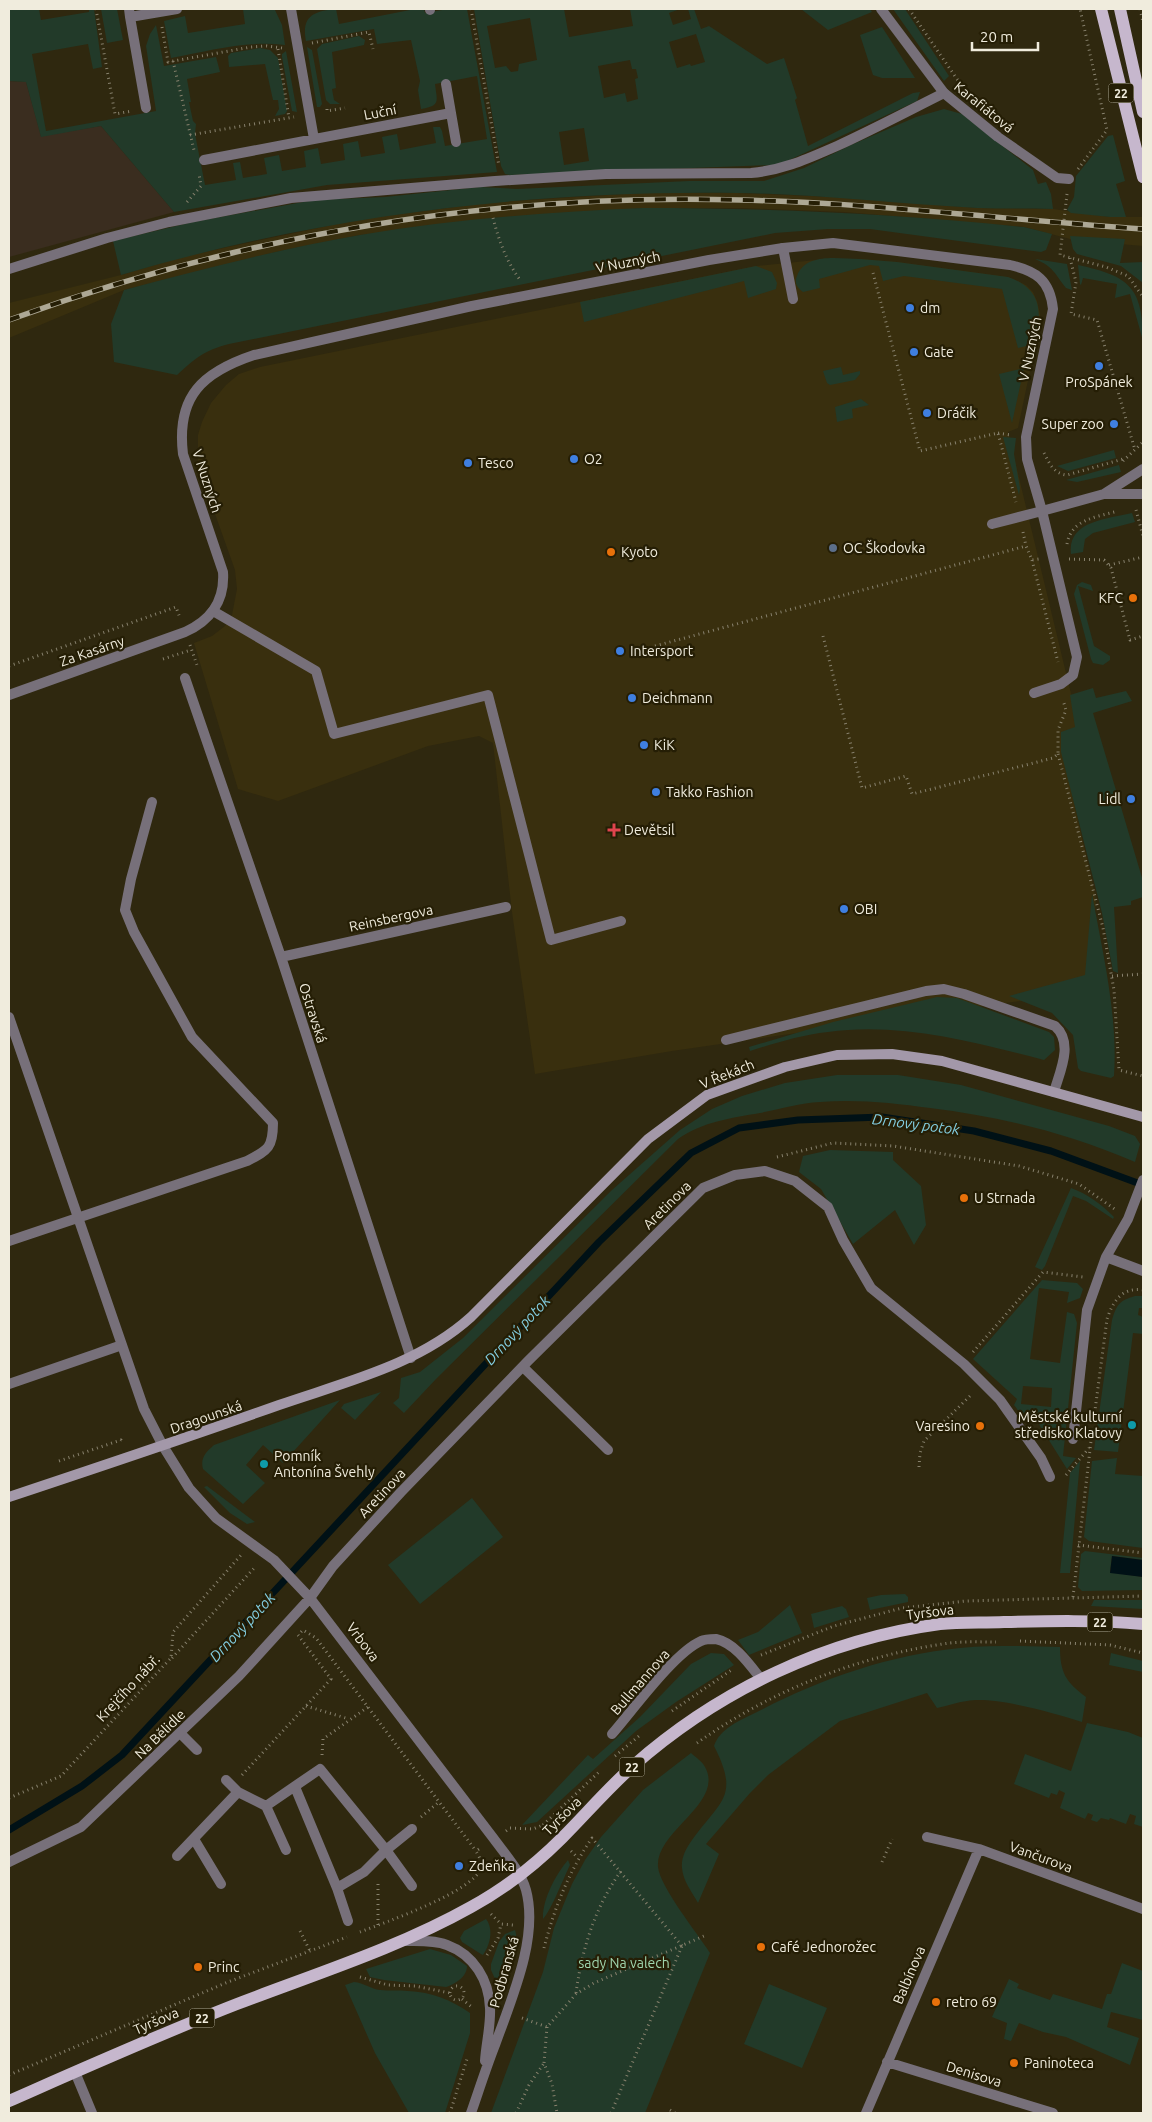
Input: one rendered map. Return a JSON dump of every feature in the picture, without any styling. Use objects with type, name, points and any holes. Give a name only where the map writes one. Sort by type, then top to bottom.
[{"type":"main road","name":"22","points":[[1101,9],[1143,177]]},
{"type":"main road","name":"22","points":[[1120,9],[1143,112]]},
{"type":"main road","name":"Tyršova","points":[[9,2101],[211,2014],[399,1941],[482,1900],[520,1875],[560,1840],[631,1768],[667,1738],[709,1708],[761,1679],[805,1660],[848,1644],[889,1633],[942,1624],[1056,1621],[1143,1624]]},
{"type":"street","points":[[146,108],[130,13],[177,9]]},
{"type":"street","points":[[291,9],[314,139]]},
{"type":"street","name":"Karafiátová","points":[[881,9],[944,93],[998,137],[1057,178],[1070,179]]},
{"type":"street","points":[[446,84],[456,142]]},
{"type":"street","points":[[9,269],[107,238],[169,222],[291,198],[502,180],[606,174],[751,173],[772,171],[793,166],[877,128],[944,93]]},
{"type":"street","name":"Luční","points":[[204,160],[451,113]]},
{"type":"street","name":"V Nuzných","points":[[214,611],[222,592],[223,572],[183,454],[181,442],[183,421],[189,402],[197,389],[208,377],[230,363],[254,355],[530,295],[709,260],[783,248],[832,243],[1010,265],[1028,269],[1040,277],[1048,289],[1053,309],[1026,437],[1027,459],[1042,511],[1077,657],[1073,675],[1059,684]]},
{"type":"street","points":[[783,248],[793,299]]},
{"type":"street","points":[[1104,494],[1143,469]]},
{"type":"street","points":[[992,524],[1104,494],[1143,494]]},
{"type":"street","points":[[185,632],[205,621],[214,611],[316,671],[334,734],[488,695],[551,940],[621,921]]},
{"type":"street","name":"Za Kasárny","points":[[9,695],[185,632]]},
{"type":"street","name":"Ostravská","points":[[185,678],[281,957],[410,1358]]},
{"type":"street","points":[[1034,693],[1059,684]]},
{"type":"street","points":[[9,1241],[247,1161],[268,1150],[273,1137],[273,1123],[192,1037],[134,932],[125,910],[131,879],[152,802]]},
{"type":"street","name":"Reinsbergova","points":[[281,957],[506,907]]},
{"type":"street","points":[[726,1040],[926,991],[944,989],[964,994],[1055,1026],[1062,1032],[1065,1050],[1054,1092]]},
{"type":"street","name":"Vrbova","points":[[9,1016],[144,1409],[163,1446],[194,1494],[216,1518],[270,1557],[310,1598],[488,1830],[520,1875]]},
{"type":"street","name":"V Řekách","points":[[410,1358],[453,1333],[648,1139],[707,1095],[785,1067],[837,1055],[892,1054],[942,1062],[1143,1118]]},
{"type":"street","name":"Aretinova","points":[[310,1598],[333,1566],[401,1492],[523,1367],[703,1188],[735,1175],[765,1171],[795,1180],[828,1207],[843,1240],[871,1288],[964,1364],[1000,1400],[1020,1426],[1050,1477]]},
{"type":"street","points":[[1073,1439],[1087,1310],[1106,1257],[1128,1219],[1143,1180]]},
{"type":"street","points":[[1106,1257],[1143,1271]]},
{"type":"street","points":[[9,1384],[122,1345]]},
{"type":"street","name":"Dragounská","points":[[9,1497],[163,1446],[410,1358]]},
{"type":"street","points":[[523,1367],[608,1450]]},
{"type":"street","name":"Na Bělidle","points":[[9,1862],[81,1827],[239,1676],[310,1598]]},
{"type":"street","name":"Bullmannova","points":[[612,1734],[678,1658],[702,1640],[715,1639],[726,1643],[746,1661],[761,1679]]},
{"type":"street","points":[[180,1733],[197,1750]]},
{"type":"street","points":[[266,1806],[320,1769],[382,1854],[412,1886]]},
{"type":"street","points":[[177,1856],[194,1839],[232,1786],[266,1806],[286,1850]]},
{"type":"street","points":[[295,1786],[338,1888],[348,1921]]},
{"type":"street","points":[[338,1888],[364,1872],[382,1854],[412,1830]]},
{"type":"street","name":"Vančurova","points":[[927,1837],[979,1849],[1143,1908]]},
{"type":"street","points":[[194,1839],[221,1884]]},
{"type":"street","name":"Balbínova","points":[[866,2113],[979,1849]]},
{"type":"street","name":"Podbranská","points":[[471,2113],[519,1976],[529,1927],[527,1897],[520,1875]]},
{"type":"street","name":"Podbranská","points":[[399,1941],[431,1941],[447,1945],[466,1955],[477,1967],[486,1983],[490,2008],[484,2074]]},
{"type":"street","name":"Denisova","points":[[887,2062],[1053,2113]]},
{"type":"street","points":[[75,2072],[92,2113]]},
{"type":"path","points":[[96,9],[115,114],[146,108]]},
{"type":"path","points":[[471,9],[502,180]]},
{"type":"path","points":[[910,9],[959,83]]},
{"type":"path","points":[[1080,9],[1108,130],[1070,179],[1065,203],[1060,255],[1106,267],[1128,276],[1143,298]]},
{"type":"path","points":[[1140,9],[1143,22]]},
{"type":"path","points":[[159,12],[168,62],[251,47],[266,46],[278,49],[369,32],[373,48]]},
{"type":"path","points":[[314,42],[316,51]]},
{"type":"path","points":[[278,49],[289,118]]},
{"type":"path","points":[[173,61],[194,153]]},
{"type":"path","points":[[325,103],[327,111]]},
{"type":"path","points":[[190,135],[345,108]]},
{"type":"path","points":[[169,222],[201,186],[198,170]]},
{"type":"path","points":[[493,218],[497,235],[512,269],[530,295]]},
{"type":"path","points":[[1070,258],[1076,282],[1071,314],[1097,320],[1135,450]]},
{"type":"path","points":[[873,273],[920,451],[998,433],[1040,440],[1044,454],[1052,468],[1061,475],[1123,459]]},
{"type":"path","points":[[998,433],[1026,546],[1032,560],[1058,658],[1057,673],[1066,710],[1058,730],[1058,754],[1095,893],[1112,976],[1119,1070],[1143,1076]]},
{"type":"path","points":[[1135,507],[1143,506]]},
{"type":"path","points":[[1126,509],[1078,524],[1070,533],[1067,542],[1068,559],[1104,560],[1111,568],[1130,640],[1143,636]]},
{"type":"path","points":[[655,646],[1026,546]]},
{"type":"path","points":[[1032,560],[1052,555]]},
{"type":"path","points":[[1108,565],[1143,557]]},
{"type":"path","points":[[9,666],[176,607],[199,673],[185,678]]},
{"type":"path","points":[[822,636],[862,788],[906,776],[912,794],[1053,758],[1058,754]]},
{"type":"path","points":[[1112,976],[1143,974]]},
{"type":"path","points":[[765,1171],[776,1158],[833,1143],[894,1146],[1019,1166],[1079,1184],[1128,1219]]},
{"type":"path","points":[[964,1364],[1043,1272],[1098,1279]]},
{"type":"path","points":[[1092,1427],[1106,1319],[1112,1303],[1122,1294],[1136,1289],[1143,1290]]},
{"type":"path","points":[[919,1467],[920,1452],[924,1441],[984,1384]]},
{"type":"path","points":[[1091,1437],[1073,1597],[1143,1596]]},
{"type":"path","points":[[55,1462],[122,1440]]},
{"type":"path","points":[[1061,1480],[1090,1447]]},
{"type":"path","name":"Krejčího nábř.","points":[[9,1798],[60,1776],[172,1658],[173,1632],[252,1543]]},
{"type":"path","points":[[1078,1545],[1143,1553]]},
{"type":"path","points":[[172,1658],[270,1557]]},
{"type":"path","points":[[232,1786],[331,1679],[298,1634],[290,1619]]},
{"type":"path","points":[[298,1634],[303,1630],[316,1638],[476,1851]]},
{"type":"path","points":[[1018,1641],[1110,1645],[1143,1654]]},
{"type":"path","points":[[697,1743],[766,1700],[830,1672],[900,1652],[945,1644],[1000,1642]]},
{"type":"path","points":[[306,1706],[350,1719]]},
{"type":"path","points":[[320,1769],[323,1739],[368,1707]]},
{"type":"path","points":[[412,1830],[413,1824],[439,1802]]},
{"type":"path","points":[[592,1838],[682,1946]]},
{"type":"path","points":[[882,1862],[892,1839]]},
{"type":"path","points":[[378,1925],[382,1854]]},
{"type":"path","points":[[576,1994],[580,1964],[588,1935],[606,1894],[621,1871]]},
{"type":"path","points":[[9,2074],[210,1990],[378,1925],[447,1896],[469,1881],[494,1918],[501,1924],[529,1927]]},
{"type":"path","points":[[300,1931],[310,1951]]},
{"type":"path","points":[[557,2113],[552,2084],[544,2063],[547,2027],[576,1994],[594,1984],[704,1936]]},
{"type":"path","points":[[611,2113],[682,1946]]},
{"type":"path","points":[[352,1977],[359,1976],[388,1986],[415,1986],[450,1993],[454,2000],[462,1999],[477,2012]]},
{"type":"path","points":[[450,1993],[454,1986],[459,1986],[465,1991],[462,1999]]},
{"type":"path","points":[[507,2012],[547,2027]]},
{"type":"path","points":[[450,2113],[469,2054]]},
{"type":"path","points":[[516,2113],[544,2063]]},
{"type":"path","points":[[670,2110],[675,2113]]},
{"type":"shaded area","points":[[9,81],[26,82],[41,136],[101,126],[174,212],[9,257]]},
{"type":"shaded area","points":[[640,193],[738,193],[834,197],[979,208],[1053,209],[1110,217],[1143,217],[1143,246],[1074,240],[1024,227],[844,212],[741,208],[643,208],[360,235],[280,251],[124,290],[9,338],[9,303],[121,275],[181,257],[360,219],[494,202]]},
{"type":"shaded area","name":"OC Škodovka","points":[[860,259],[1008,277],[1026,285],[1033,292],[1037,301],[1040,323],[1018,428],[1008,432],[1079,727],[1064,758],[1096,899],[1090,991],[672,1051],[535,1074],[512,912],[493,743],[479,736],[428,746],[278,801],[238,789],[194,643],[212,636],[225,626],[232,615],[237,589],[235,570],[198,466],[198,435],[202,422],[211,403],[226,385],[239,374],[260,367],[756,266],[816,260]]},
{"type":"shaded area","points":[[1112,1556],[1143,1560],[1143,1577],[1110,1573]]},
{"type":"green space","points":[[39,9],[41,20],[89,12],[89,9],[94,9],[102,67],[93,69],[88,44],[32,54],[46,131],[156,111],[146,46],[150,34],[156,25],[164,66],[216,57],[220,72],[187,79],[191,102],[189,102],[193,121],[196,124],[195,134],[205,185],[236,180],[233,163],[240,162],[243,178],[267,174],[264,158],[279,155],[282,171],[306,167],[304,151],[318,148],[321,164],[345,160],[343,144],[358,141],[361,157],[385,153],[382,137],[397,134],[400,150],[436,143],[433,127],[440,127],[445,146],[487,139],[477,76],[435,84],[437,99],[435,104],[421,109],[418,90],[420,81],[411,40],[377,44],[374,29],[306,41],[305,26],[307,20],[321,11],[336,9],[339,24],[415,9],[424,9],[425,13],[448,9],[467,9],[497,172],[327,185],[174,212],[101,126],[41,137],[26,82],[9,81],[9,10]]},
{"type":"green space","points":[[101,9],[117,9],[123,40],[107,43]]},
{"type":"green space","points":[[243,9],[275,10],[282,25],[285,45],[242,45],[171,58],[164,21],[185,16],[188,33],[245,24]]},
{"type":"green space","points":[[474,9],[564,9],[569,37],[633,26],[630,9],[680,9],[669,13],[673,25],[691,19],[688,9],[694,9],[701,29],[709,26],[767,64],[784,58],[797,98],[795,100],[808,146],[913,93],[920,92],[917,101],[785,162],[773,165],[510,175],[505,174],[501,166]],"holes":[[[530,18],[537,60],[519,64],[518,71],[511,72],[506,66],[495,68],[487,26]],[[696,34],[705,62],[677,68],[669,42]],[[630,60],[632,69],[636,69],[638,78],[635,79],[638,99],[627,102],[625,93],[604,98],[598,66]],[[584,128],[589,161],[564,165],[559,132]]]},
{"type":"green space","points":[[801,9],[870,9],[872,12],[828,30]]},
{"type":"green space","points":[[893,9],[905,9],[949,76],[944,81]]},
{"type":"green space","points":[[882,27],[915,78],[882,78],[873,75],[860,35]]},
{"type":"green space","points":[[359,36],[365,40],[364,45],[332,52],[336,88],[332,89],[334,100],[340,104],[330,104],[326,100],[317,49],[322,44]]},
{"type":"green space","points":[[307,47],[312,50],[322,104],[320,107],[317,107]]},
{"type":"green space","points":[[260,48],[270,50],[278,58],[287,111],[285,114],[275,116],[279,109],[278,100],[273,100],[265,64],[229,67],[228,56],[231,53]]},
{"type":"green space","points":[[286,51],[297,112],[292,111],[282,57],[282,54]]},
{"type":"green space","points":[[944,109],[962,114],[1033,170],[1038,184],[1046,182],[1051,194],[1053,209],[977,208],[827,197],[737,193],[581,196],[503,202],[349,222],[196,254],[121,275],[113,241],[193,222],[314,200],[385,197],[480,187],[517,189],[689,181],[764,181],[804,168],[916,117]]},
{"type":"green space","points":[[1113,135],[1125,181],[1116,184],[1126,217],[1071,213],[1067,210],[1074,197],[1076,176],[1108,136]]},
{"type":"green space","points":[[643,208],[738,209],[881,215],[1024,227],[1052,234],[1046,250],[1041,252],[870,229],[828,229],[775,233],[229,344],[201,355],[177,375],[114,362],[111,324],[124,290],[271,253],[395,229],[501,217]]},
{"type":"green space","points":[[1070,236],[1125,239],[1120,263],[1143,262],[1143,283],[1121,266],[1077,254],[1073,249]]},
{"type":"green space","points":[[824,258],[860,259],[1008,277],[1019,282],[1034,295],[1037,303],[1039,322],[1035,344],[1018,348],[1002,289],[904,276],[883,281],[879,266],[870,265],[819,279],[820,288],[803,292],[797,285],[796,278],[801,268],[815,260]]},
{"type":"green space","points":[[1035,259],[1067,264],[1072,290],[1066,288],[1050,268]]},
{"type":"green space","points":[[1078,265],[1110,274],[1130,287],[1136,296],[1140,308],[1143,341],[1130,294],[1115,298],[1117,284],[1083,278],[1081,285]]},
{"type":"green space","points":[[756,266],[772,272],[777,283],[776,289],[748,298],[744,281],[584,322],[580,302]]},
{"type":"green space","points":[[841,367],[843,375],[860,371],[860,374],[855,380],[830,385],[827,383],[823,371]]},
{"type":"green space","points":[[1024,368],[1012,423],[999,374]]},
{"type":"green space","points":[[861,399],[869,405],[852,409],[853,418],[837,422],[835,407]]},
{"type":"green space","points":[[1003,437],[1016,438],[1014,454],[1020,488],[1019,495]]},
{"type":"green space","points":[[1114,450],[1116,458],[1068,471],[1057,466]]},
{"type":"green space","points":[[1119,465],[1121,472],[1077,482],[1066,480]]},
{"type":"green space","points":[[1132,513],[1135,522],[1093,533],[1085,539],[1083,552],[1071,554],[1071,543],[1075,535],[1082,528],[1101,520]]},
{"type":"green space","points":[[1082,582],[1091,585],[1093,591],[1078,586],[1094,646],[1110,656],[1110,660],[1103,665],[1093,663],[1091,659],[1074,594],[1077,585]]},
{"type":"green space","points":[[1093,688],[1096,698],[1126,691],[1132,701],[1093,713],[1143,881],[1143,897],[1131,901],[1131,905],[1114,907],[1118,973],[1113,971],[1102,913],[1061,752],[1061,732],[1075,727],[1070,695]]},
{"type":"green space","points":[[1092,894],[1112,1008],[1115,1053],[1114,1076],[1111,1078],[1081,1071],[1078,1068],[1073,1035],[1052,1013],[1009,996],[1085,975]]},
{"type":"green space","points":[[937,997],[957,998],[1049,1032],[1054,1037],[1055,1050],[1044,1060],[937,1036],[910,1032],[855,1030],[808,1035],[750,1051],[749,1047],[833,1022]]},
{"type":"green space","points":[[837,1075],[898,1075],[961,1085],[1109,1126],[1135,1136],[1140,1144],[1135,1162],[1085,1143],[1009,1121],[930,1108],[862,1101],[805,1104],[728,1119],[697,1128],[678,1139],[404,1413],[393,1403],[399,1398],[401,1378],[420,1372],[463,1338],[612,1190],[680,1130],[712,1109],[742,1096],[785,1083]]},
{"type":"green space","points":[[830,1150],[893,1152],[893,1160],[921,1186],[926,1225],[914,1245],[895,1210],[853,1244],[821,1189],[799,1172],[803,1156]]},
{"type":"green space","points":[[1071,1188],[1094,1200],[1114,1217],[1113,1219],[1086,1201],[1073,1196],[1042,1270],[1035,1267]]},
{"type":"green space","points":[[1042,1280],[1077,1283],[1083,1289],[1080,1298],[1067,1303],[1069,1292],[1039,1288],[1030,1359],[1060,1363],[1067,1312],[1074,1314],[1077,1323],[1063,1456],[1076,1458],[1067,1469],[1035,1418],[1026,1421],[1014,1405],[1017,1399],[973,1359]],"holes":[[[1023,1386],[1052,1388],[1051,1407],[1021,1404]]]},
{"type":"green space","points":[[1135,1296],[1143,1296],[1143,1308],[1139,1308],[1138,1315],[1143,1317],[1143,1334],[1133,1333],[1118,1452],[1094,1450],[1112,1320],[1119,1304]]},
{"type":"green space","points":[[381,1392],[355,1420],[341,1408],[344,1404]]},
{"type":"green space","points":[[340,1400],[283,1463],[263,1445],[246,1465],[265,1483],[243,1504],[203,1469],[202,1462],[204,1456],[214,1445]]},
{"type":"green space","points":[[1117,1458],[1115,1474],[1143,1476],[1143,1548],[1089,1541],[1084,1537],[1092,1461]]},
{"type":"green space","points":[[1080,1461],[1070,1573],[1060,1573],[1070,1473]]},
{"type":"green space","points":[[207,1486],[255,1522],[247,1524],[230,1513],[204,1487]]},
{"type":"green space","points":[[472,1498],[503,1537],[420,1604],[388,1565]]},
{"type":"green space","points":[[1085,1551],[1143,1558],[1143,1560],[1112,1556],[1110,1572],[1143,1577],[1143,1590],[1082,1591],[1078,1587],[1081,1554]]},
{"type":"green space","points":[[905,1594],[908,1597],[908,1602],[870,1610],[867,1598],[881,1595]]},
{"type":"green space","points":[[1094,1600],[1143,1600],[1143,1609],[1091,1606]]},
{"type":"green space","points":[[790,1605],[802,1633],[749,1655],[738,1640],[758,1632]]},
{"type":"green space","points":[[842,1606],[846,1609],[849,1617],[814,1628],[811,1614]]},
{"type":"green space","points":[[982,1646],[1060,1647],[1061,1664],[1066,1676],[1074,1687],[1086,1697],[1082,1722],[1025,1706],[993,1701],[967,1701],[937,1708],[927,1693],[840,1721],[768,1775],[706,1844],[719,1854],[698,1903],[684,1877],[682,1860],[690,1843],[724,1797],[726,1777],[714,1746],[726,1729],[744,1718],[805,1689],[856,1670],[933,1651]]},
{"type":"green space","points":[[711,1653],[724,1654],[734,1665],[676,1702],[636,1731],[537,1822],[522,1825],[588,1755],[593,1759],[640,1717],[691,1664]]},
{"type":"green space","points":[[1111,1653],[1143,1661],[1143,1672],[1109,1665]]},
{"type":"green space","points":[[1087,1723],[1128,1732],[1143,1738],[1143,1827],[1134,1824],[1136,1816],[1130,1814],[1126,1824],[1110,1818],[1109,1820],[1101,1818],[1097,1822],[1091,1820],[1093,1815],[1088,1813],[1085,1819],[1060,1808],[1065,1793],[1059,1790],[1057,1795],[1051,1793],[1049,1798],[1014,1784],[1025,1754],[1071,1771]]},
{"type":"green space","name":"sady Na valech","points":[[691,1753],[705,1767],[709,1780],[706,1793],[667,1841],[660,1854],[658,1867],[660,1876],[672,1898],[710,1953],[645,2113],[491,2113],[543,1972],[554,1928],[572,1884],[585,1860],[601,1837],[643,1790]]},
{"type":"green space","points":[[568,1860],[570,1865],[554,1901],[543,1919],[547,1896],[559,1872]]},
{"type":"green space","points":[[486,1919],[490,1927],[490,1937],[488,1947],[483,1955],[462,1942],[460,1938],[464,1931]]},
{"type":"green space","points":[[515,1930],[516,1943],[512,1966],[506,1987],[500,1990],[491,1970],[491,1964],[499,1942],[505,1934]]},
{"type":"green space","points":[[430,1949],[451,1955],[467,1966],[463,1977],[446,1987],[370,1977],[366,1969]]},
{"type":"green space","points":[[1122,1963],[1143,1971],[1143,2020],[1111,2012],[1107,2027],[1139,2038],[1130,2065],[1066,2037],[1043,2032],[1019,2023],[1011,2041],[1004,2039],[1007,2023],[992,2017],[1009,1979],[1019,1984],[1017,1988],[1050,2000],[1053,1994],[1102,2009],[1107,1994],[1111,1994]]},
{"type":"green space","points":[[354,1982],[380,1990],[433,1995],[456,2004],[470,2013],[470,2033],[445,2113],[409,2113],[375,2053],[345,1985]]},
{"type":"green space","points":[[769,1984],[827,2008],[802,2068],[744,2044]]},
{"type":"waterway","name":"Drnový potok","points":[[9,1830],[82,1786],[122,1755],[599,1242],[691,1153],[739,1128],[798,1120],[882,1117],[974,1131],[1051,1151],[1143,1185]]},
{"type":"railway","points":[[9,320],[97,290],[186,264],[277,243],[368,226],[461,212],[554,204],[647,200],[791,202],[892,208],[1143,229]]},
{"type":"place","name":"dm","points":[[910,308]]},
{"type":"place","name":"Gate","points":[[914,352]]},
{"type":"place","name":"ProSpánek","points":[[1099,366]]},
{"type":"place","name":"Dráčik","points":[[927,413]]},
{"type":"place","name":"Super zoo","points":[[1114,424]]},
{"type":"place","name":"O2","points":[[574,459]]},
{"type":"place","name":"Tesco","points":[[468,463]]},
{"type":"place","name":"OC Škodovka","points":[[833,548]]},
{"type":"place","name":"Kyoto","points":[[611,552]]},
{"type":"place","name":"KFC","points":[[1133,598]]},
{"type":"place","name":"Intersport","points":[[620,651]]},
{"type":"place","name":"Deichmann","points":[[632,698]]},
{"type":"place","name":"KiK","points":[[644,745]]},
{"type":"place","name":"Takko Fashion","points":[[656,792]]},
{"type":"place","name":"Lidl","points":[[1131,799]]},
{"type":"place","name":"Devětsil","points":[[614,830]]},
{"type":"place","name":"OBI","points":[[844,909]]},
{"type":"place","name":"U Strnada","points":[[964,1198]]},
{"type":"place","name":"Městské kulturní středisko Klatovy","points":[[1132,1425]]},
{"type":"place","name":"Varesino","points":[[980,1426]]},
{"type":"place","name":"Pomník Antonína Švehly","points":[[264,1464]]},
{"type":"place","name":"Zdeňka","points":[[459,1866]]},
{"type":"place","name":"Café Jednorožec","points":[[761,1947]]},
{"type":"place","name":"Princ","points":[[198,1967]]},
{"type":"place","name":"retro 69","points":[[936,2002]]},
{"type":"place","name":"Paninoteca","points":[[1014,2063]]}]
